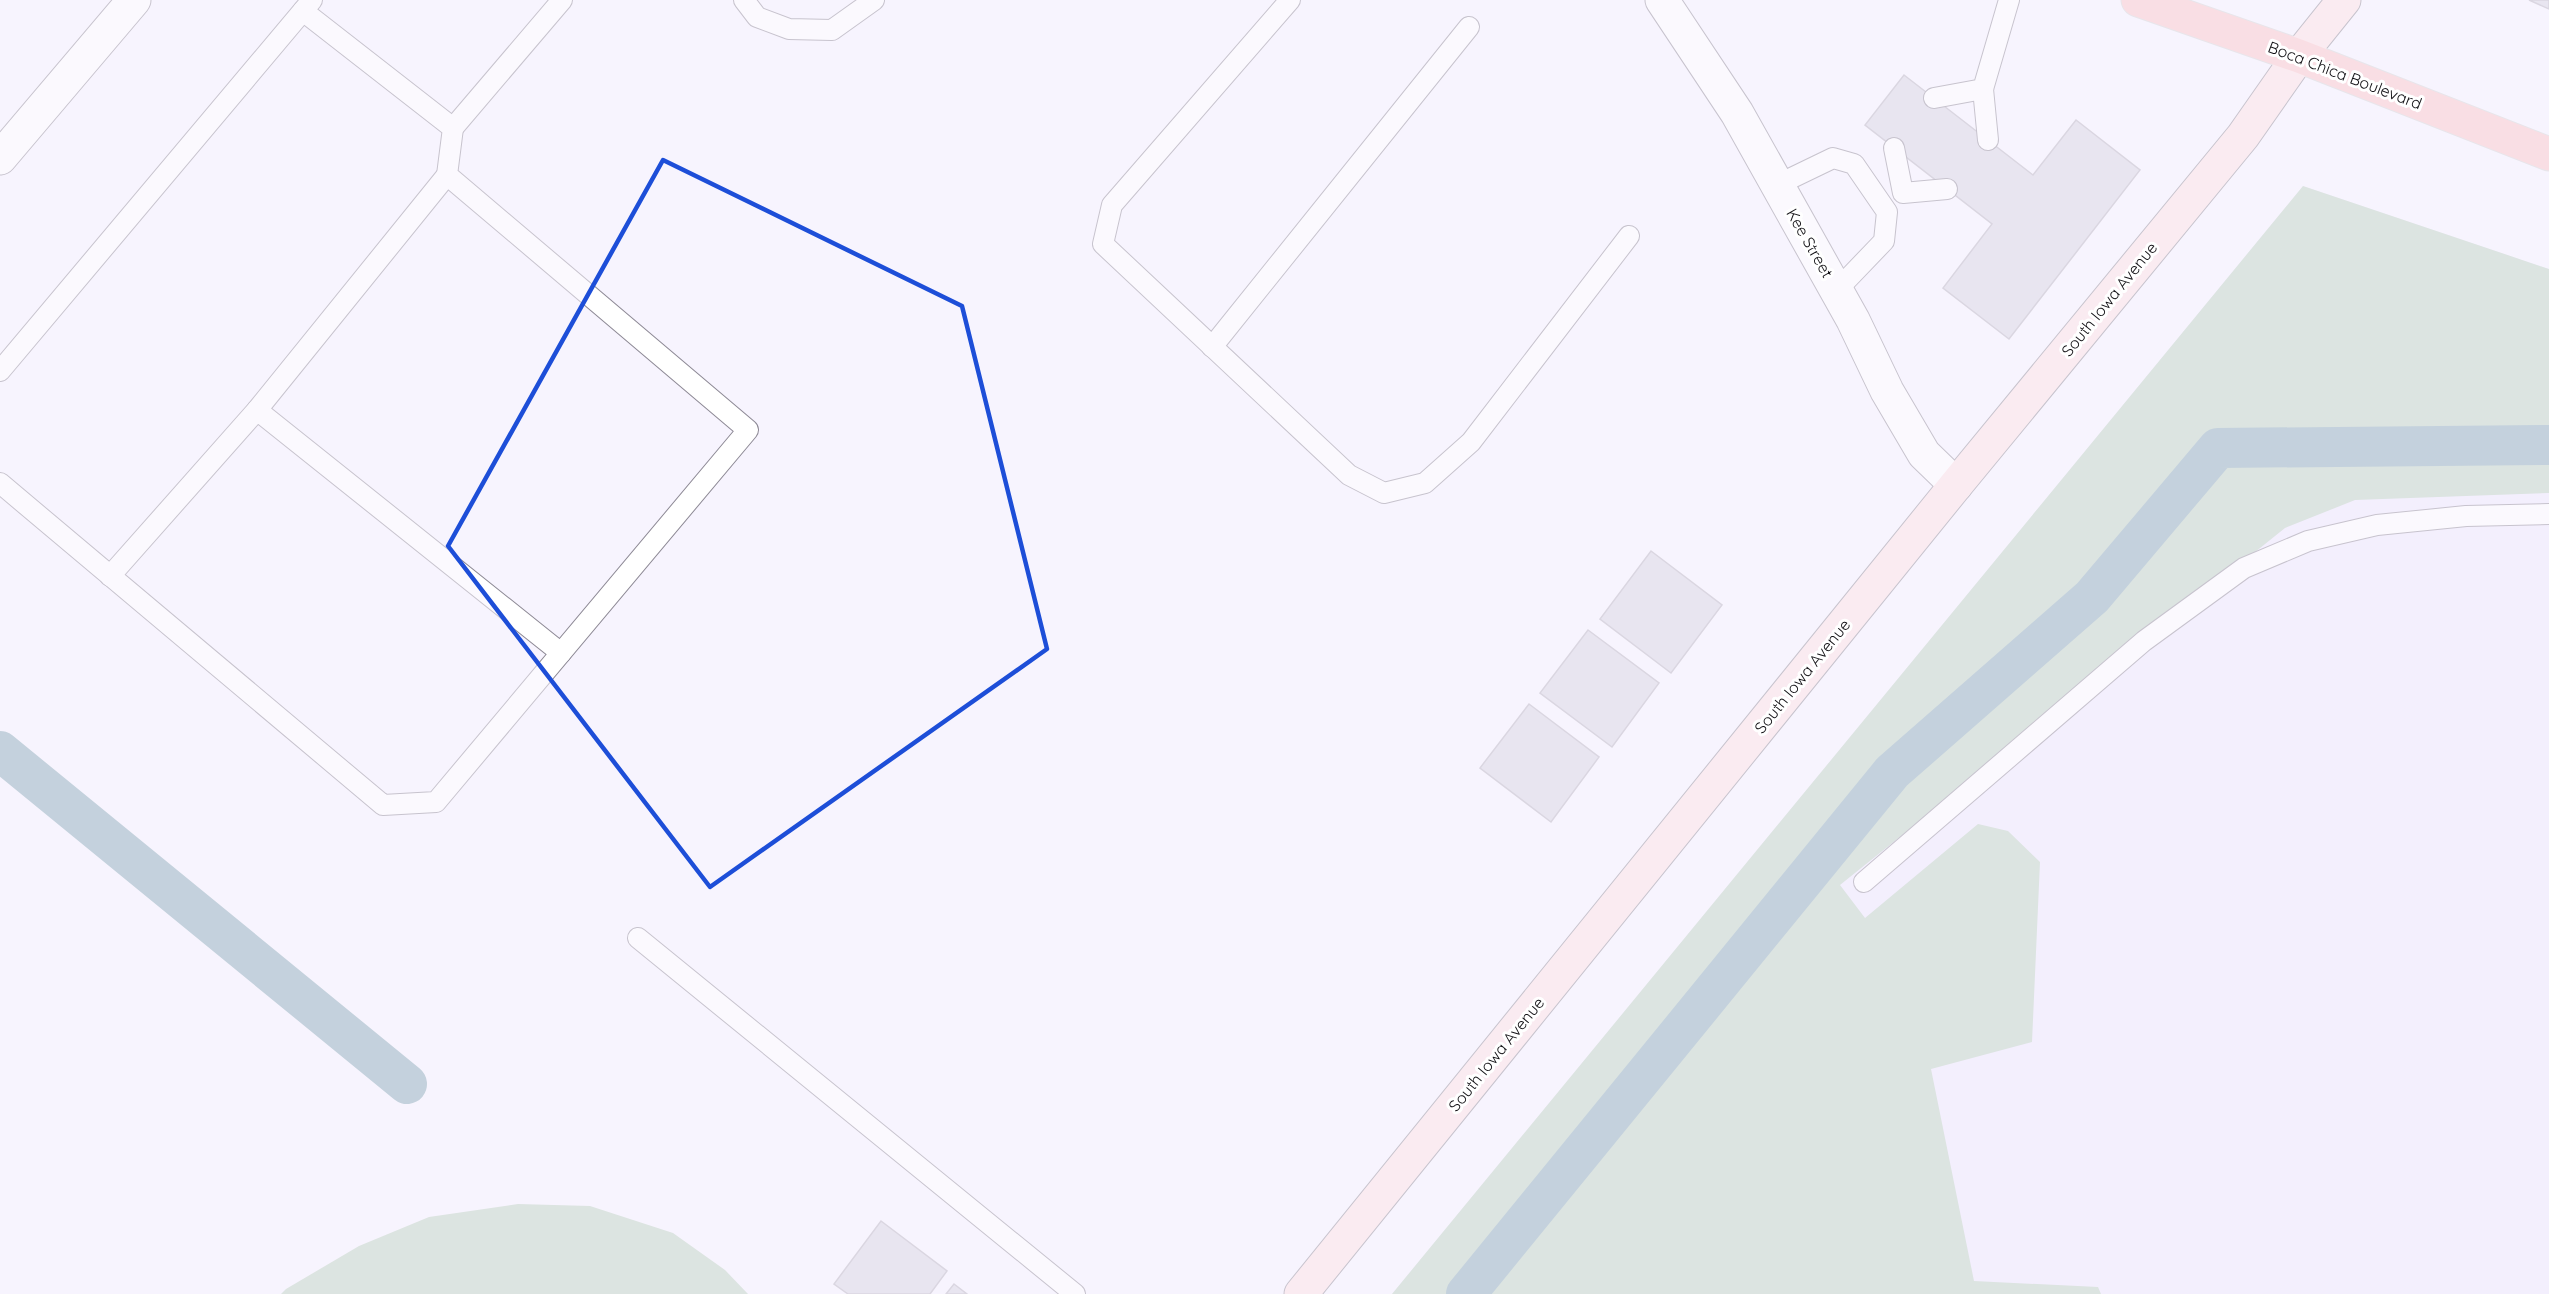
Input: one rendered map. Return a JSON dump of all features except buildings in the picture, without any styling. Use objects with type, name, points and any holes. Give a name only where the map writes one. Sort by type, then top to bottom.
[{"type":"main road","name":"Boca Chica Boulevard","points":[[2138,0],[2299,56],[2549,154]]},
{"type":"street","points":[[0,158],[134,0]]},
{"type":"street","name":"Kee Street","points":[[1662,0],[1737,113],[1837,290],[1887,391],[1924,454],[1956,485]]},
{"type":"street","name":"South Iowa Avenue","points":[[1301,1294],[1956,485],[2243,136],[2299,56],[2344,0]]},
{"type":"lane","points":[[110,576],[257,410],[447,175],[453,128],[562,0]]},
{"type":"lane","points":[[744,0],[757,17],[789,29],[832,30],[874,0]]},
{"type":"lane","points":[[1290,0],[1112,205],[1102,244],[1349,475],[1384,493],[1425,483],[1471,442],[1629,236]]},
{"type":"lane","points":[[1988,141],[1983,89],[2009,0]]},
{"type":"lane","points":[[0,371],[308,5],[453,128]]},
{"type":"lane","points":[[1212,347],[1469,27]]},
{"type":"lane","points":[[1934,98],[1983,89]]},
{"type":"lane","points":[[1894,148],[1903,193]]},
{"type":"lane","points":[[1777,184],[1833,158],[1854,164],[1887,212]]},
{"type":"lane","points":[[0,483],[383,806],[436,802],[748,429],[447,175]]},
{"type":"lane","points":[[1837,290],[1884,241],[1887,212],[1903,193],[1947,189]]},
{"type":"lane","points":[[257,410],[561,653]]},
{"type":"lane","points":[[1864,882],[2144,641],[2244,568],[2308,541],[2377,525],[2466,516],[2549,514]]},
{"type":"lane","points":[[638,938],[1075,1294]]},
{"type":"highlighted area","points":[[663,160],[962,306],[1047,649],[710,887],[448,546]]},
{"type":"shaded area","points":[[2303,186],[2549,269],[2549,1294],[1392,1294]]},
{"type":"green space","points":[[2303,186],[2549,269],[2549,493],[2355,500],[2285,528],[1840,885],[1865,918],[1978,824],[2008,831],[2040,862],[2032,1042],[1931,1069],[1974,1281],[2098,1287],[2101,1294],[1392,1294]]},
{"type":"green space","points":[[518,1204],[590,1206],[673,1233],[725,1270],[748,1294],[281,1294],[359,1246],[429,1217]]},
{"type":"waterway","points":[[1466,1294],[1892,772],[2092,597],[2218,448],[2549,445]]},
{"type":"waterway","points":[[0,751],[407,1084]]}]
